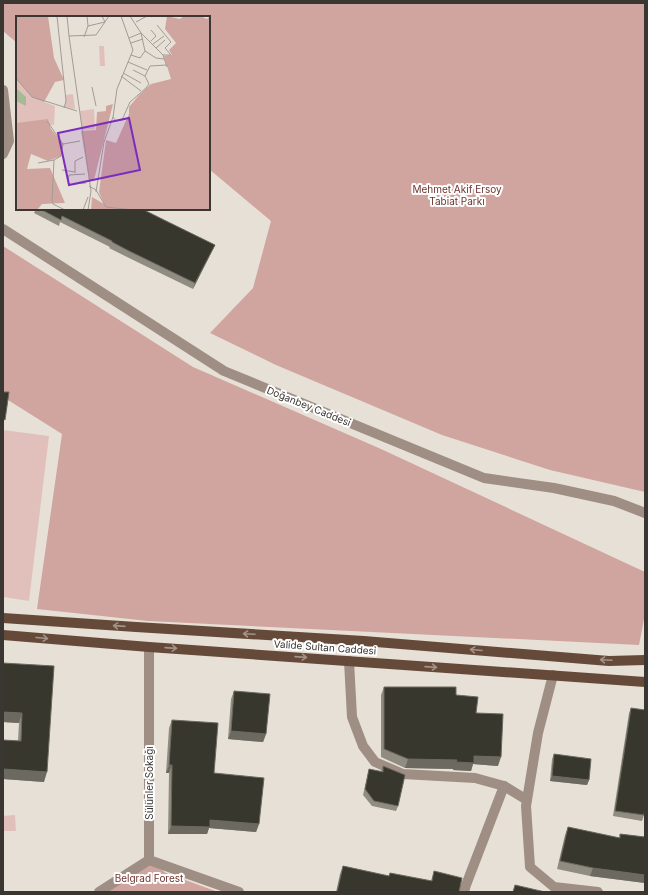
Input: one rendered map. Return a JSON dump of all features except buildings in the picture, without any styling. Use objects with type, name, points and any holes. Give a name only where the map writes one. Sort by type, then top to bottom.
[{"type":"main road","name":"Valide Sultan Caddesi","points":[[3,618],[136,628],[364,640],[609,660],[645,660]]},
{"type":"main road","name":"Valide Sultan Caddesi","points":[[3,635],[645,682]]},
{"type":"street","points":[[3,90],[9,141],[3,154]]},
{"type":"street","name":"Doğanbey Caddesi","points":[[3,229],[224,371],[484,478],[554,488],[614,501],[645,513]]},
{"type":"street","name":"Sülünler Sokağı","points":[[149,646],[149,860]]},
{"type":"street","points":[[349,661],[352,717],[363,746],[375,762],[404,774],[474,778],[504,786],[527,800]]},
{"type":"street","points":[[553,675],[538,733],[526,806],[530,867],[554,887],[598,892]]},
{"type":"street","points":[[464,892],[504,786]]},
{"type":"street","points":[[99,892],[149,860],[239,892]]},
{"type":"shaded area","points":[[3,430],[49,436],[29,601],[3,597]]},
{"type":"shaded area","points":[[15,815],[16,831],[3,831],[3,816]]},
{"type":"green space","name":"Mehmet Akif Ersoy Tabiat Parkı","points":[[3,3],[645,3],[645,492],[550,470],[442,435],[276,365],[210,333],[253,288],[271,221],[210,170],[210,16],[16,16],[16,42],[3,31]]},
{"type":"green space","points":[[3,246],[193,367],[381,449],[645,572],[645,614],[639,645],[148,621],[37,609],[62,434],[8,400],[3,400]]},
{"type":"green space","name":"Belgrad Forest","points":[[149,860],[166,873],[218,892],[99,892]]}]
